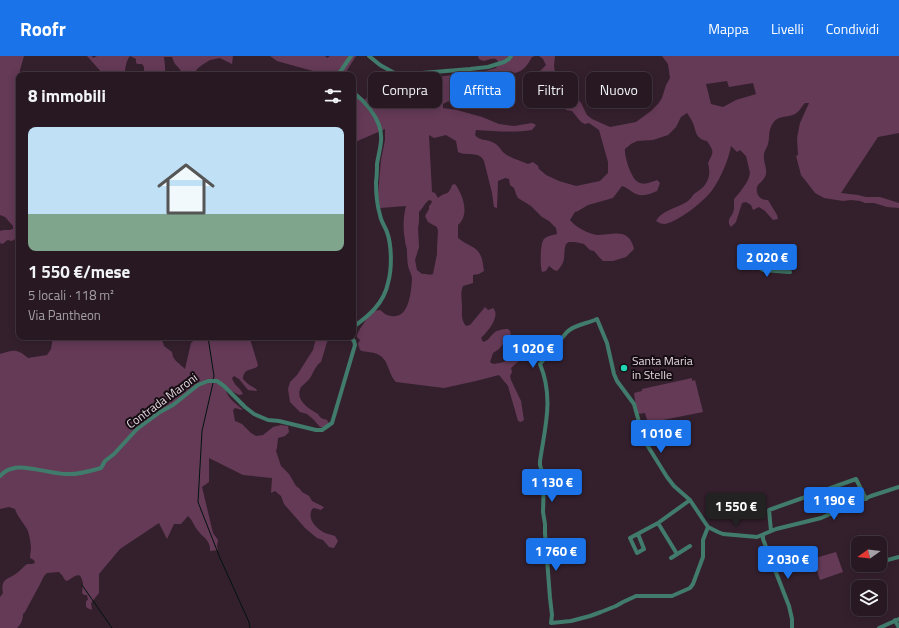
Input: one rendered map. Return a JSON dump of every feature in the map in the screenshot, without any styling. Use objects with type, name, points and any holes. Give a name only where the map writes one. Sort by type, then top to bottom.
[{"type":"street","points":[[340,72],[351,56]]},
{"type":"street","points":[[368,56],[398,75],[488,67],[504,62],[511,56]]},
{"type":"street","points":[[356,94],[370,109],[380,125],[382,135],[377,163],[377,192],[379,213],[387,231],[390,261],[388,284],[384,296],[377,307],[356,325]]},
{"type":"street","points":[[751,263],[763,270],[790,272]]},
{"type":"street","points":[[708,527],[703,540],[703,557],[693,584],[690,588],[672,596],[636,596],[590,616],[571,621],[552,623],[543,512],[544,478],[540,465],[540,457],[548,413],[548,396],[544,373],[540,364],[570,328],[592,322],[597,319],[607,343],[614,374],[617,381],[634,404],[644,440],[674,486],[690,500],[708,527],[718,532],[724,534],[755,536],[763,535],[771,531],[821,518],[899,487]]},
{"type":"street","name":"Contrada Maroni","points":[[0,476],[13,468],[26,468],[69,474],[101,468],[105,461],[114,454],[137,429],[160,412],[173,405],[198,385],[208,381],[217,381],[224,386],[254,414],[268,420],[322,430],[332,423],[355,345],[353,340]]},
{"type":"street","points":[[771,531],[769,510],[856,479],[866,499]]},
{"type":"street","points":[[638,534],[658,523],[690,500]]},
{"type":"street","points":[[658,523],[677,554]]},
{"type":"street","points":[[763,535],[763,539],[789,606],[792,619],[792,628]]},
{"type":"street","points":[[671,558],[690,546]]},
{"type":"street","points":[[887,560],[899,557]]},
{"type":"street","points":[[879,628],[897,619],[899,628]]},
{"type":"shaded area","points":[[0,56],[24,56],[20,72],[16,72],[16,237],[14,240],[8,240],[1,244],[0,231],[13,229],[13,226],[5,217],[0,215]]},
{"type":"shaded area","points":[[87,56],[92,56],[93,58],[97,56],[130,56],[126,63],[124,72],[101,72]]},
{"type":"shaded area","points":[[130,56],[233,56],[232,64],[220,58],[210,60],[197,69],[196,72],[182,72],[172,57],[164,57],[165,72],[144,72],[144,67],[142,64],[136,63],[136,59]]},
{"type":"shaded area","points":[[270,56],[325,56],[327,58],[330,56],[356,56],[346,72],[316,72],[277,61]]},
{"type":"shaded area","points":[[478,56],[535,56],[532,57],[521,71],[515,73],[510,71],[481,72],[496,68],[499,63],[496,59],[483,61],[479,59]]},
{"type":"shaded area","points":[[539,56],[555,56],[555,72],[539,72],[546,65],[543,59]]},
{"type":"shaded area","points":[[662,56],[899,56],[899,133],[878,137],[841,193],[866,197],[880,197],[899,203],[899,208],[860,201],[843,201],[824,198],[815,193],[801,175],[796,156],[798,155],[797,138],[800,123],[809,103],[805,103],[795,114],[775,120],[771,126],[768,144],[764,154],[766,174],[758,185],[757,191],[760,197],[768,200],[778,219],[773,220],[759,207],[753,210],[751,205],[746,202],[742,203],[736,222],[731,227],[729,224],[729,220],[734,209],[734,199],[747,182],[750,173],[746,156],[740,150],[737,152],[731,146],[716,185],[709,194],[691,210],[677,219],[665,224],[659,223],[656,221],[661,215],[688,201],[704,186],[709,177],[708,163],[712,150],[707,141],[703,140],[696,134],[692,121],[687,113],[681,117],[676,127],[668,135],[653,140],[637,141],[625,149],[628,167],[635,180],[643,184],[657,180],[660,183],[657,191],[647,195],[638,195],[622,186],[613,198],[588,205],[575,212],[570,220],[586,232],[597,235],[624,235],[632,242],[634,249],[626,257],[613,261],[603,261],[594,251],[590,250],[584,244],[569,242],[566,244],[564,261],[557,271],[549,266],[546,271],[542,272],[541,255],[543,241],[547,237],[557,234],[556,228],[531,206],[518,198],[514,188],[510,185],[509,179],[505,178],[498,181],[497,208],[494,207],[492,193],[482,158],[476,155],[458,152],[456,141],[446,135],[434,138],[429,135],[432,192],[435,193],[438,198],[448,193],[452,185],[455,184],[462,197],[464,207],[464,216],[458,225],[458,238],[477,250],[481,255],[483,262],[484,271],[473,275],[473,283],[463,286],[461,294],[463,321],[466,326],[470,325],[485,307],[488,310],[493,308],[495,311],[495,319],[490,328],[481,338],[483,342],[498,330],[508,329],[510,331],[511,334],[499,349],[493,353],[490,362],[493,364],[504,362],[520,351],[522,358],[511,368],[512,372],[510,376],[521,401],[524,420],[521,422],[518,421],[508,386],[499,375],[444,388],[396,382],[382,357],[374,353],[360,350],[358,344],[360,340],[357,337],[357,334],[373,312],[380,310],[386,315],[394,316],[400,315],[404,311],[411,292],[412,279],[408,267],[404,232],[406,206],[380,208],[378,194],[385,129],[356,142],[356,92],[365,100],[368,96],[368,108],[442,108],[442,76],[450,75],[450,101],[443,104],[443,108],[482,117],[499,124],[514,126],[532,123],[536,125],[532,130],[525,131],[504,132],[476,130],[475,135],[477,137],[494,143],[509,156],[528,164],[533,162],[546,175],[576,186],[600,181],[608,173],[608,162],[599,130],[589,123],[585,124],[581,122],[572,111],[566,110],[565,108],[578,108],[578,99],[587,115],[592,119],[610,127],[636,122],[658,104],[670,78],[668,64]],"holes":[[[727,81],[729,87],[753,83],[756,94],[736,100],[723,107],[711,104],[706,84]],[[429,200],[432,201],[425,216],[428,222],[437,227],[438,231],[437,254],[433,274],[430,275],[422,274],[417,270],[415,260],[419,247],[419,212]]]},
{"type":"shaded area","points":[[52,340],[162,340],[164,346],[172,352],[176,361],[185,369],[191,343],[194,340],[250,340],[258,365],[257,367],[246,371],[243,379],[257,391],[248,390],[239,379],[234,376],[232,378],[243,394],[239,395],[230,390],[226,391],[230,398],[242,409],[235,408],[233,410],[235,421],[242,424],[256,436],[263,435],[273,427],[281,425],[288,426],[289,432],[285,436],[278,438],[276,451],[281,466],[302,492],[309,496],[312,501],[324,507],[321,510],[314,508],[312,509],[311,517],[313,523],[318,529],[335,536],[338,541],[334,548],[329,547],[323,540],[317,538],[305,528],[284,504],[281,496],[275,491],[271,493],[272,478],[243,475],[209,458],[209,482],[202,487],[213,533],[218,540],[218,550],[210,551],[210,545],[197,530],[188,516],[181,524],[174,524],[167,539],[159,523],[120,549],[99,574],[99,593],[91,603],[92,610],[86,606],[86,601],[88,600],[87,595],[82,593],[83,583],[79,575],[67,581],[59,572],[47,573],[23,614],[21,623],[17,628],[0,628],[0,597],[3,593],[2,588],[4,582],[27,564],[35,563],[34,560],[30,558],[31,546],[28,531],[15,509],[9,507],[0,509],[0,354],[18,351],[28,358],[47,355],[51,349]]},
{"type":"shaded area","points":[[316,340],[328,340],[321,362],[316,367],[309,379],[301,387],[299,396],[307,407],[327,420],[329,424],[325,428],[320,427],[307,414],[300,412],[290,402],[288,389],[290,382],[297,375],[313,350]]},
{"type":"shaded area","points":[[692,378],[692,381],[695,380],[703,412],[648,423],[645,413],[637,414],[634,393],[642,391],[642,389]]},
{"type":"shaded area","points":[[836,552],[843,572],[820,580],[815,564],[793,569],[791,565]]},
{"type":"waterway","points":[[208,340],[214,376],[213,380]]},
{"type":"waterway","points":[[213,383],[202,431],[198,502],[220,558],[249,622],[250,628]]},
{"type":"waterway","points":[[82,585],[112,628]]},
{"type":"place","name":"Santa Maria in Stelle","points":[[624,368]]}]
